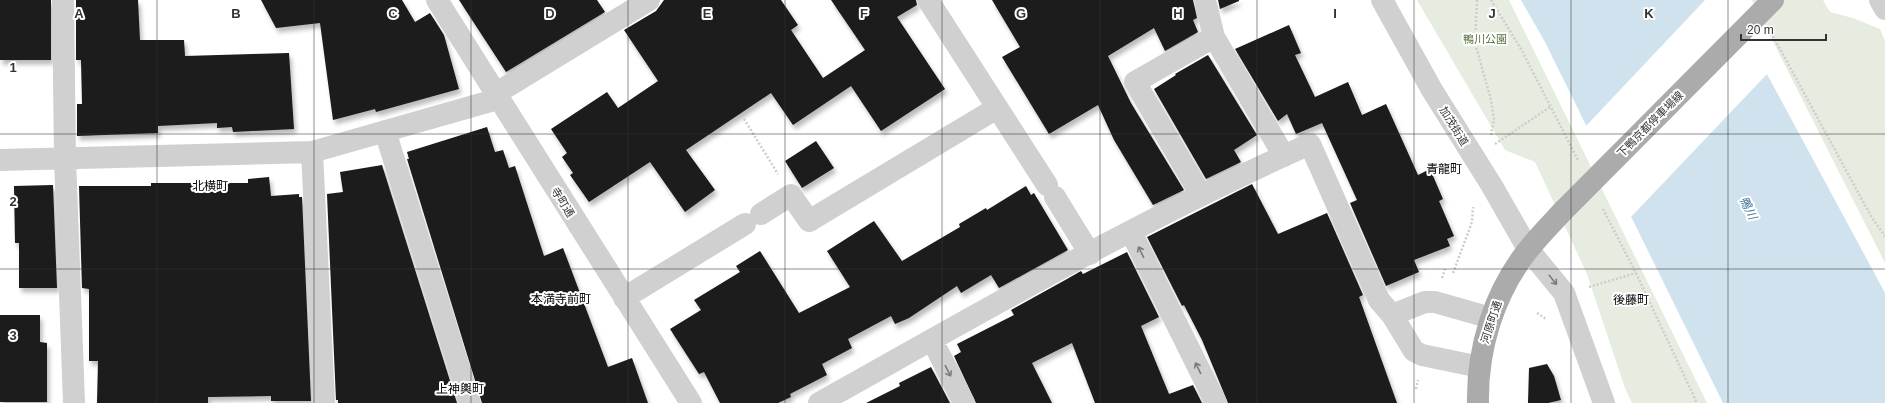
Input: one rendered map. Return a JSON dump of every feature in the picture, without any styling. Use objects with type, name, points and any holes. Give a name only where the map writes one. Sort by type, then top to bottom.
[{"type":"main road","name":"下鴨京都停車場線","points":[[1528,249],[1562,211],[1773,0]]},
{"type":"main road","name":"河原町通","points":[[1478,403],[1480,367],[1491,318],[1507,282],[1528,249]]},
{"type":"street","points":[[63,0],[65,158],[74,403]]},
{"type":"street","name":"寺町通","points":[[437,0],[496,97],[691,403]]},
{"type":"street","points":[[0,160],[312,152],[496,97],[649,0]]},
{"type":"street","points":[[928,0],[1090,254]]},
{"type":"street","points":[[1205,0],[1214,38],[1284,156]]},
{"type":"street","name":"加茂街道","points":[[1382,0],[1432,90],[1492,186],[1528,249],[1564,293],[1604,403]]},
{"type":"street","points":[[1880,0],[1885,9]]},
{"type":"street","points":[[1201,195],[1134,82],[1214,38]]},
{"type":"street","points":[[624,298],[791,194],[809,220],[997,108]]},
{"type":"street","points":[[385,131],[470,403]]},
{"type":"street","points":[[819,403],[932,340],[1201,195],[1310,144],[1378,300],[1392,315],[1414,351],[1422,355],[1480,367]]},
{"type":"street","points":[[312,152],[324,403]]},
{"type":"street","points":[[1131,232],[1216,403]]},
{"type":"street","points":[[1392,315],[1425,302],[1435,302],[1491,318]]},
{"type":"street","points":[[932,340],[964,403]]},
{"type":"path","points":[[1477,0],[1475,43],[1491,100],[1494,119],[1491,137]]},
{"type":"path","points":[[1772,34],[1872,218],[1885,236]]},
{"type":"path","points":[[1495,144],[1550,106]]},
{"type":"path","points":[[744,119],[791,194]]},
{"type":"path","points":[[1453,273],[1472,222],[1473,202]]},
{"type":"path","points":[[1589,287],[1636,273]]},
{"type":"green space","name":"鴨川公園","points":[[1417,0],[1509,0],[1707,403],[1632,403],[1625,388],[1587,274],[1535,162],[1505,150]]},
{"type":"green space","points":[[1752,0],[1823,0],[1830,12],[1853,18],[1880,29],[1885,41],[1885,263]]},
{"type":"water","name":"鴨川","points":[[1521,0],[1727,0],[1885,293],[1885,403],[1723,403],[1545,42]]},
{"type":"pier","points":[[1705,0],[1729,0],[1769,72],[1630,218],[1585,127]]},
{"type":"building","points":[[0,0],[51,0],[51,60],[0,60]]},
{"type":"building","points":[[76,0],[138,0],[140,40],[184,40],[185,56],[289,53],[294,129],[233,132],[232,127],[217,128],[217,123],[158,126],[158,133],[77,136],[77,104],[82,104],[81,60],[76,60]]},
{"type":"building","points":[[261,0],[402,0],[415,22],[430,13],[444,35],[459,89],[376,112],[375,109],[333,120],[320,23],[276,28]]},
{"type":"building","points":[[459,0],[597,0],[605,12],[506,72]]},
{"type":"building","points":[[664,0],[781,0],[798,25],[791,30],[823,78],[865,50],[831,0],[916,0],[917,5],[897,17],[945,89],[881,131],[851,86],[793,125],[771,93],[686,150],[715,190],[685,212],[650,162],[589,202],[570,175],[573,173],[562,157],[567,153],[551,129],[607,92],[618,108],[658,81],[624,30],[656,11]]},
{"type":"building","points":[[992,0],[1193,0],[1197,18],[1193,20],[1198,32],[1165,51],[1154,28],[1108,56],[1131,103],[1184,190],[1153,205],[1114,140],[1098,105],[1049,134],[1002,57],[1020,47]]},
{"type":"building","points":[[1218,0],[1239,0],[1239,1],[1220,9]]},
{"type":"building","points":[[1289,25],[1301,53],[1295,55],[1315,97],[1348,82],[1362,115],[1386,104],[1418,175],[1430,169],[1443,199],[1439,201],[1454,236],[1447,239],[1450,246],[1414,260],[1419,272],[1386,286],[1350,203],[1357,200],[1322,123],[1296,134],[1287,114],[1278,121],[1235,49]]},
{"type":"building","points":[[1208,55],[1257,135],[1234,150],[1241,162],[1206,179],[1154,89],[1176,75],[1175,74]]},
{"type":"building","points":[[487,127],[495,152],[503,150],[509,168],[515,166],[544,256],[563,248],[608,367],[632,358],[648,403],[482,403],[407,159],[409,159],[407,152]]},
{"type":"building","points":[[816,141],[834,168],[802,188],[785,161]]},
{"type":"building","points":[[382,165],[457,403],[338,403],[338,400],[336,400],[327,194],[343,192],[340,172]]},
{"type":"building","points":[[269,177],[271,196],[299,194],[299,197],[302,197],[311,401],[271,401],[271,396],[208,397],[208,403],[97,403],[98,361],[89,361],[89,289],[82,288],[79,186],[151,186],[151,183],[248,183],[248,179]]},
{"type":"building","points":[[1252,184],[1278,234],[1327,213],[1363,295],[1359,297],[1397,403],[1228,403],[1202,340],[1184,305],[1182,306],[1147,237]]},
{"type":"building","points":[[53,185],[57,288],[19,288],[19,243],[15,243],[14,186]]},
{"type":"building","points":[[1026,186],[1031,195],[1034,193],[1068,250],[999,288],[991,275],[961,293],[957,286],[909,318],[895,324],[891,316],[848,339],[852,348],[822,364],[827,375],[790,394],[791,397],[778,403],[720,403],[704,372],[699,374],[670,329],[701,310],[694,300],[740,272],[736,266],[760,251],[799,313],[850,287],[827,251],[874,221],[902,261],[960,227],[959,224],[986,208],[987,210]]},
{"type":"building","points":[[1127,252],[1159,317],[1141,326],[1169,394],[1193,385],[1202,403],[1095,403],[1072,343],[1032,363],[1052,403],[976,403],[954,356],[961,352],[957,344],[1014,315],[1011,310],[1081,271],[1083,274]]},
{"type":"building","points":[[0,315],[40,315],[40,342],[47,343],[47,402],[0,402]]},
{"type":"building","points":[[1547,364],[1554,376],[1561,400],[1548,403],[1528,403],[1529,368]]},
{"type":"building","points":[[931,367],[950,403],[866,403],[900,386],[899,383]]},
{"type":"district","name":"青龍町","points":[[1444,169]]},
{"type":"district","name":"北横町","points":[[210,186]]},
{"type":"district","name":"本満寺前町","points":[[561,299]]},
{"type":"district","name":"後藤町","points":[[1631,300]]},
{"type":"district","name":"上神輿町","points":[[460,389]]}]
